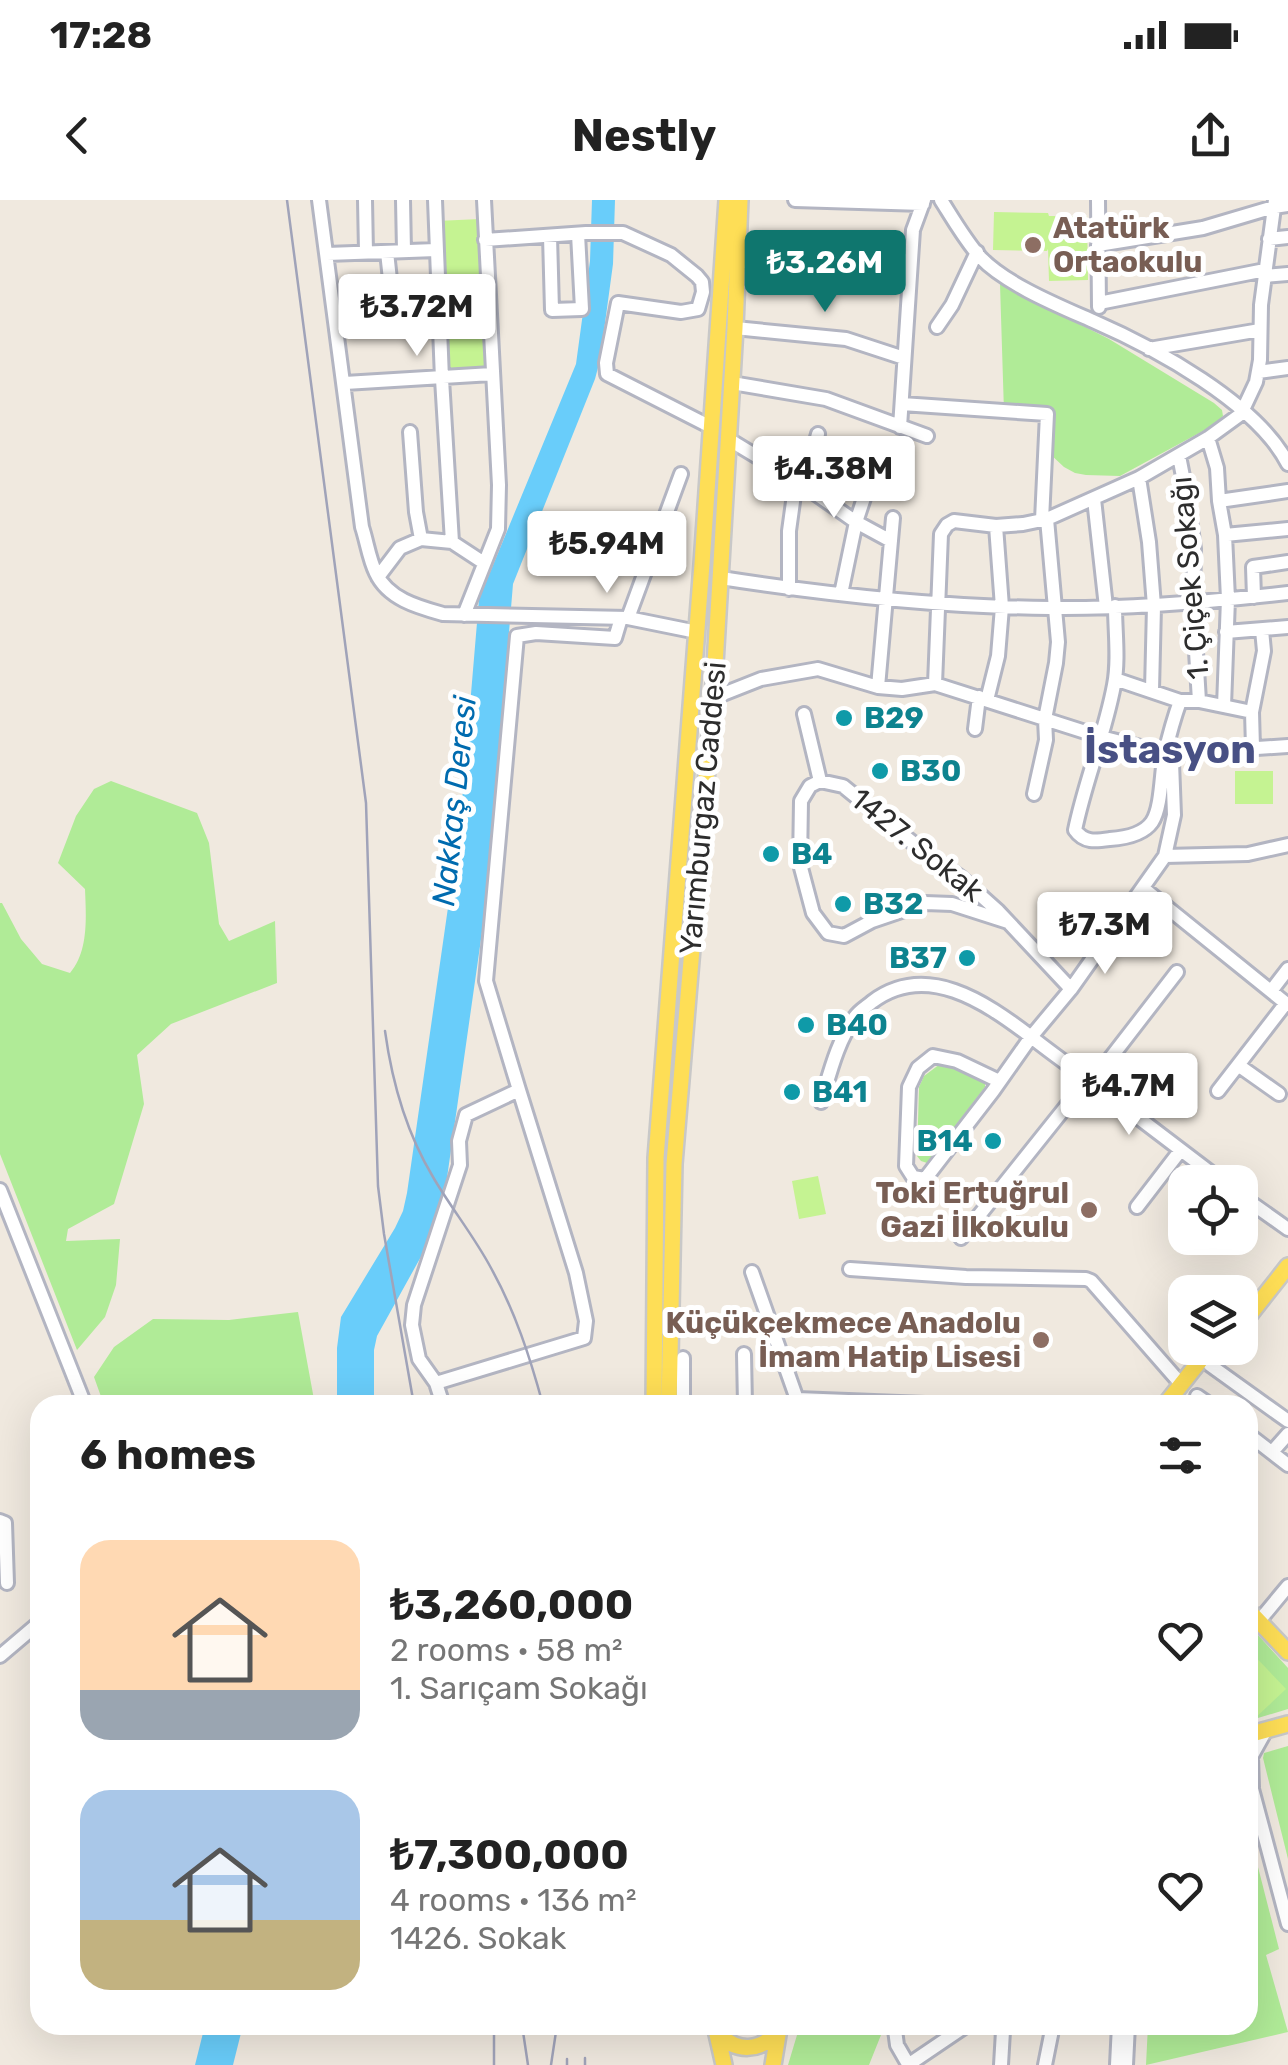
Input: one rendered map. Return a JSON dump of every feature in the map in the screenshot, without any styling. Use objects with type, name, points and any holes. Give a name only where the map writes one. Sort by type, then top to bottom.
[{"type":"main road","name":"Yarımburgaz Caddesi","points":[[654,1395],[656,1158],[726,224],[735,202]]},
{"type":"main road","name":"Yarımburgaz Caddesi","points":[[669,1395],[674,1164],[713,698],[738,262],[735,202]]},
{"type":"main road","points":[[701,576],[720,578]]},
{"type":"main road","points":[[1258,1288],[1288,1251]]},
{"type":"main road","points":[[1258,1304],[1288,1266]]},
{"type":"main road","points":[[1185,1395],[1204,1365]]},
{"type":"main road","points":[[1181,1395],[1189,1390]]},
{"type":"main road","points":[[1258,1620],[1288,1652]]},
{"type":"main road","points":[[1258,1733],[1288,1724]]},
{"type":"main road","points":[[717,2035],[724,2065]]},
{"type":"main road","points":[[722,2035],[730,2044],[748,2048],[766,2042],[772,2035]]},
{"type":"main road","points":[[774,2065],[778,2035]]},
{"type":"street","points":[[319,200],[362,527],[378,577],[396,596],[443,614],[624,618],[697,632]]},
{"type":"street","points":[[365,200],[366,252]]},
{"type":"street","points":[[403,200],[404,251]]},
{"type":"street","points":[[436,200],[452,542]]},
{"type":"street","points":[[471,615],[484,563],[498,530],[484,200]]},
{"type":"street","points":[[794,200],[924,202],[913,230],[900,427]]},
{"type":"street","points":[[940,200],[977,252],[993,267],[1028,290],[1149,349],[1243,409],[1288,464]]},
{"type":"street","points":[[1098,200],[1100,324]]},
{"type":"street","points":[[1098,244],[1203,228],[1279,204]]},
{"type":"street","points":[[935,684],[942,534],[947,525],[954,522],[996,526],[1044,519],[1138,478],[1241,414],[1258,372],[1265,273],[1279,204]]},
{"type":"street","points":[[550,236],[552,310],[582,309],[582,233]]},
{"type":"street","points":[[485,240],[623,233],[671,255],[698,276],[703,292],[698,309],[681,312],[618,302],[606,363],[607,374],[711,427]]},
{"type":"street","points":[[1270,239],[1288,237]]},
{"type":"street","points":[[326,254],[436,250]]},
{"type":"street","points":[[337,328],[380,324],[392,318],[387,252]]},
{"type":"street","points":[[937,327],[977,252]]},
{"type":"street","points":[[738,262],[911,260]]},
{"type":"street","points":[[1099,302],[1265,273],[1288,274]]},
{"type":"street","points":[[735,328],[846,339],[904,358]]},
{"type":"street","points":[[1149,349],[1260,330]]},
{"type":"street","points":[[1258,372],[1288,368]]},
{"type":"street","points":[[345,383],[492,374]]},
{"type":"street","points":[[732,383],[826,399],[926,436]]},
{"type":"street","points":[[902,404],[1046,414],[1044,519],[1058,642],[1045,718],[1046,740],[1034,794]]},
{"type":"street","points":[[410,432],[421,539]]},
{"type":"street","points":[[789,588],[789,532],[796,480],[810,463],[818,434]]},
{"type":"street","points":[[1208,438],[1217,468],[1225,535],[1228,599],[1224,706]]},
{"type":"street","points":[[728,439],[890,541]]},
{"type":"street","name":"1. Çiçek Sokağı","points":[[1178,456],[1194,550],[1199,701]]},
{"type":"street","points":[[841,594],[856,522],[876,462]]},
{"type":"street","points":[[436,1383],[584,1338],[586,1334],[576,1272],[486,982],[517,636],[536,633],[616,638],[681,474]]},
{"type":"street","points":[[1138,478],[1154,606],[1152,690]]},
{"type":"street","points":[[1219,501],[1288,491]]},
{"type":"street","points":[[1094,499],[1110,606],[1115,679],[1080,802],[1076,830],[1079,836],[1092,841],[1121,838],[1140,832],[1152,822],[1180,701]]},
{"type":"street","points":[[878,687],[893,518]]},
{"type":"street","points":[[976,729],[998,656],[1002,607],[996,526]]},
{"type":"street","points":[[1225,535],[1288,529]]},
{"type":"street","points":[[378,577],[400,548],[421,539],[452,542],[484,563]]},
{"type":"street","points":[[1254,597],[1253,566],[1288,562]]},
{"type":"street","points":[[720,578],[884,599],[1002,607],[1154,606],[1288,594]]},
{"type":"street","points":[[1226,632],[1288,627]]},
{"type":"street","points":[[1254,748],[1252,712],[1264,652],[1262,630]]},
{"type":"street","points":[[713,698],[761,678],[818,670],[878,687],[902,689],[935,684],[1168,758],[1288,746]]},
{"type":"street","points":[[1115,679],[1180,701],[1252,712]]},
{"type":"street","name":"1427. Sokak","points":[[804,714],[820,780]]},
{"type":"street","points":[[1000,1082],[945,1056],[933,1056],[918,1068],[908,1087],[906,1166],[913,1177],[924,1180],[1000,1082],[1031,1037],[1071,988],[1164,856],[1174,815],[1168,758]]},
{"type":"street","name":"1427. Sokak","points":[[1008,922],[952,904],[924,903],[872,921],[844,936],[828,933],[812,912],[800,864],[801,801],[810,786],[820,780],[843,786],[960,877],[1008,922],[1071,988]]},
{"type":"street","points":[[1164,856],[1248,854],[1288,844]]},
{"type":"street","points":[[1143,888],[1287,1004],[1218,1092]]},
{"type":"street","points":[[1271,991],[1288,970]]},
{"type":"street","points":[[961,1238],[1003,1182],[1094,1084],[1177,972]]},
{"type":"street","points":[[821,1102],[839,1045],[856,1014],[886,992],[912,984],[940,987],[967,995],[1031,1037],[1199,1165]]},
{"type":"street","points":[[1238,1065],[1279,1094]]},
{"type":"street","points":[[439,1395],[436,1383],[418,1360],[412,1325],[414,1305],[460,1165],[458,1141],[466,1114],[520,1090]]},
{"type":"street","points":[[1138,1207],[1180,1151]]},
{"type":"street","points":[[0,1190],[81,1395]]},
{"type":"street","points":[[1258,1207],[1288,1229]]},
{"type":"street","points":[[850,1269],[1086,1279],[1196,1395]]},
{"type":"street","points":[[752,1272],[796,1395]]},
{"type":"street","points":[[744,1354],[744,1395]]},
{"type":"street","points":[[682,1358],[683,1395]]},
{"type":"street","points":[[1221,1365],[1256,1395]]},
{"type":"street","points":[[1258,1397],[1288,1422]]},
{"type":"street","points":[[1272,1452],[1288,1434]]},
{"type":"street","points":[[1258,1444],[1288,1465]]},
{"type":"street","points":[[0,1521],[6,1523],[7,1583]]},
{"type":"street","points":[[1258,1611],[1288,1586]]},
{"type":"street","points":[[0,1656],[30,1630]]},
{"type":"street","points":[[1258,1744],[1266,1730]]},
{"type":"street","points":[[1258,1813],[1288,1924]]},
{"type":"street","points":[[896,2035],[908,2065],[952,2035]]},
{"type":"street","points":[[1001,2065],[1003,2035]]},
{"type":"street","points":[[1045,2065],[1051,2035]]},
{"type":"street","points":[[1117,2065],[1118,2035]]},
{"type":"street","points":[[1126,2065],[1128,2035]]},
{"type":"green space","points":[[994,212],[1087,216],[1088,280],[1049,281],[1048,249],[993,250]]},
{"type":"green space","points":[[480,219],[487,374],[441,373],[436,221]]},
{"type":"green space","points":[[1000,284],[1109,339],[1214,403],[1223,416],[1214,425],[1120,476],[1086,475],[1064,467],[1049,453],[1048,420],[1004,412]]},
{"type":"green space","points":[[1235,771],[1273,771],[1273,804],[1235,804]]},
{"type":"green space","points":[[111,781],[197,813],[209,843],[219,924],[229,941],[275,921],[277,983],[171,1024],[137,1055],[144,1104],[114,1204],[68,1229],[66,1241],[120,1239],[116,1285],[105,1317],[77,1350],[0,1154],[0,903],[21,939],[42,964],[70,973],[83,944],[85,889],[58,863],[76,816],[94,789]]},
{"type":"green space","points":[[940,1064],[985,1081],[985,1087],[927,1163],[917,1156],[919,1087],[924,1076]]},
{"type":"green space","points":[[818,1176],[826,1214],[799,1219],[792,1181]]},
{"type":"green space","points":[[298,1312],[313,1395],[100,1395],[94,1377],[114,1347],[153,1319],[229,1320]]},
{"type":"green space","points":[[1258,1635],[1288,1668],[1288,1709],[1258,1718]]},
{"type":"green space","points":[[1258,1660],[1286,1689],[1258,1715]]},
{"type":"green space","points":[[1288,1746],[1288,1859],[1263,1758],[1264,1753]]},
{"type":"green space","points":[[1258,1867],[1279,1949],[1266,1955],[1288,2032],[1146,2065],[1148,2035],[1258,2035]]},
{"type":"green space","points":[[797,2035],[881,2035],[869,2065],[788,2065]]},
{"type":"water","points":[[592,200],[615,200],[613,264],[595,379],[513,584],[487,897],[444,1199],[428,1244],[377,1336],[374,1395],[337,1395],[341,1317],[395,1228],[407,1193],[460,824],[479,599],[576,364],[590,261]]},
{"type":"water","points":[[202,2035],[240,2035],[233,2065],[195,2065]]},
{"type":"railway","points":[[287,200],[366,803],[378,1186],[412,1395]]},
{"type":"railway","points":[[385,1031],[396,1088],[415,1142],[500,1284],[540,1395]]},
{"type":"railway","points":[[494,2035],[494,2065]]},
{"type":"railway","points":[[524,2035],[528,2065]]},
{"type":"railway","points":[[551,2065],[556,2035]]},
{"type":"railway","points":[[585,2058],[585,2065]]},
{"type":"railway","points":[[567,2059],[567,2065]]},
{"type":"place","name":"Atatürk Ortaokulu","points":[[1033,245]]},
{"type":"place","name":"B29","points":[[844,718]]},
{"type":"place","name":"B30","points":[[880,771]]},
{"type":"place","name":"B4","points":[[771,854]]},
{"type":"place","name":"B32","points":[[843,904]]},
{"type":"place","name":"B37","points":[[967,958]]},
{"type":"place","name":"B40","points":[[806,1025]]},
{"type":"place","name":"B41","points":[[792,1092]]},
{"type":"place","name":"B14","points":[[993,1141]]},
{"type":"place","name":"Toki Ertuğrul Gazi İlkokulu","points":[[1089,1210]]},
{"type":"place","name":"Küçükçekmece Anadolu İmam Hatip Lisesi","points":[[1041,1340]]},
{"type":"district","name":"İstasyon","points":[[1170,749]]},
{"type":"water label","name":"Nakkaş Deresi","points":[[454,801]]}]
